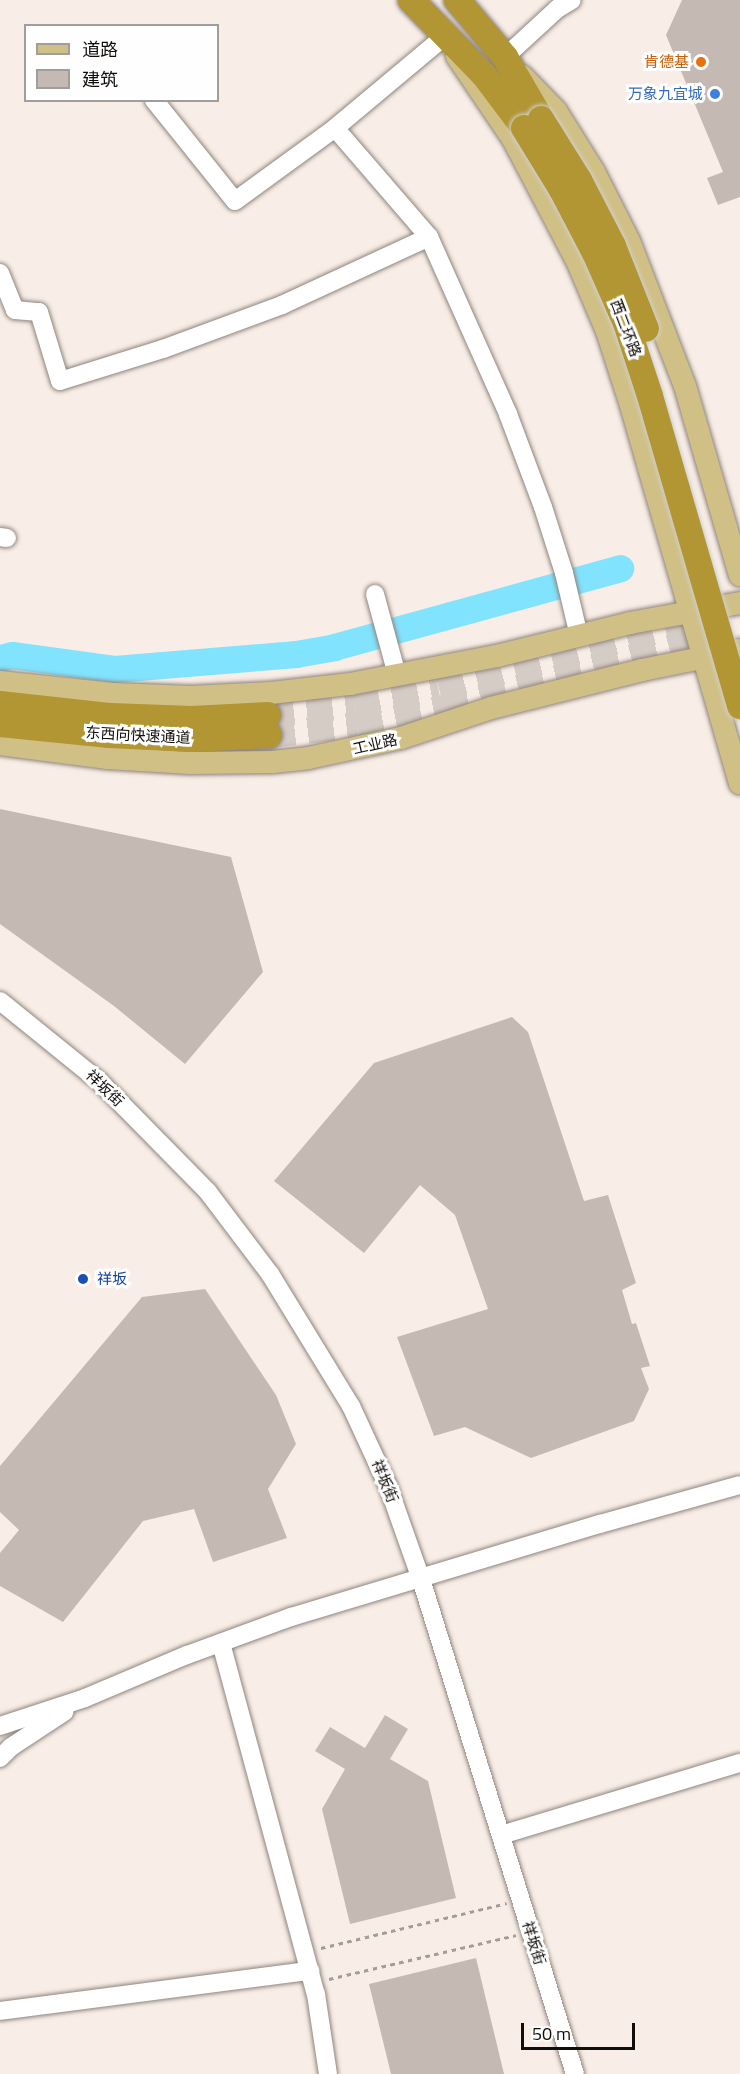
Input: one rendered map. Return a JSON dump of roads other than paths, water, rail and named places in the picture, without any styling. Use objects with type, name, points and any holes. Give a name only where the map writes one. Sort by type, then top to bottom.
[{"type":"highway","name":"西二环路","points":[[411,0],[533,124],[579,180],[642,317],[667,391],[740,648]]},
{"type":"highway","name":"西二环路","points":[[457,0],[505,57],[562,190],[595,254],[626,323],[651,396],[740,706]]},
{"type":"highway","name":"东西向快速通道","points":[[4,720],[121,736],[192,739],[269,725]]},
{"type":"main road","points":[[445,36],[472,82],[513,139],[590,292],[607,332],[630,402],[740,783]]},
{"type":"main road","points":[[505,57],[556,111],[594,172],[629,241],[685,386],[740,575]]},
{"type":"main road","points":[[0,682],[112,694],[191,697],[350,684],[497,656],[579,636],[740,603]]},
{"type":"main road","name":"工业路","points":[[4,720],[108,758],[190,763],[272,762],[308,758],[401,738],[491,708],[740,648]]},
{"type":"street","points":[[505,57],[557,9],[572,0]]},
{"type":"street","points":[[156,102],[235,201],[335,128],[445,36]]},
{"type":"street","points":[[335,128],[429,237],[508,414],[543,507],[564,573],[579,636]]},
{"type":"street","points":[[0,273],[15,310],[39,312],[60,381],[163,349],[282,305],[429,237]]},
{"type":"street","points":[[377,603],[398,675]]},
{"type":"street","name":"祥坂街","points":[[0,1001],[100,1082],[185,1166],[263,1264],[312,1339],[361,1425],[388,1486],[421,1579],[575,2074]]},
{"type":"street","points":[[0,1726],[85,1698],[221,1642],[291,1617],[600,1524],[740,1485]]},
{"type":"street","points":[[221,1642],[305,1952],[328,2074]]},
{"type":"street","points":[[0,1758],[11,1747],[85,1698]]},
{"type":"street","points":[[501,1835],[740,1763]]},
{"type":"street","points":[[0,2011],[311,1977]]},
{"type":"waterway","points":[[0,658],[12,655],[114,669],[296,654],[334,647],[620,568]]},
{"type":"tunnel","points":[[268,715],[354,705],[439,689],[705,618]]},
{"type":"tunnel","points":[[269,735],[357,725],[443,708],[740,629]]},
{"type":"place","name":"肯德基","points":[[701,62]]},
{"type":"place","name":"万象九宜城","points":[[715,94]]},
{"type":"place","name":"祥坂","points":[[83,1279]]}]
